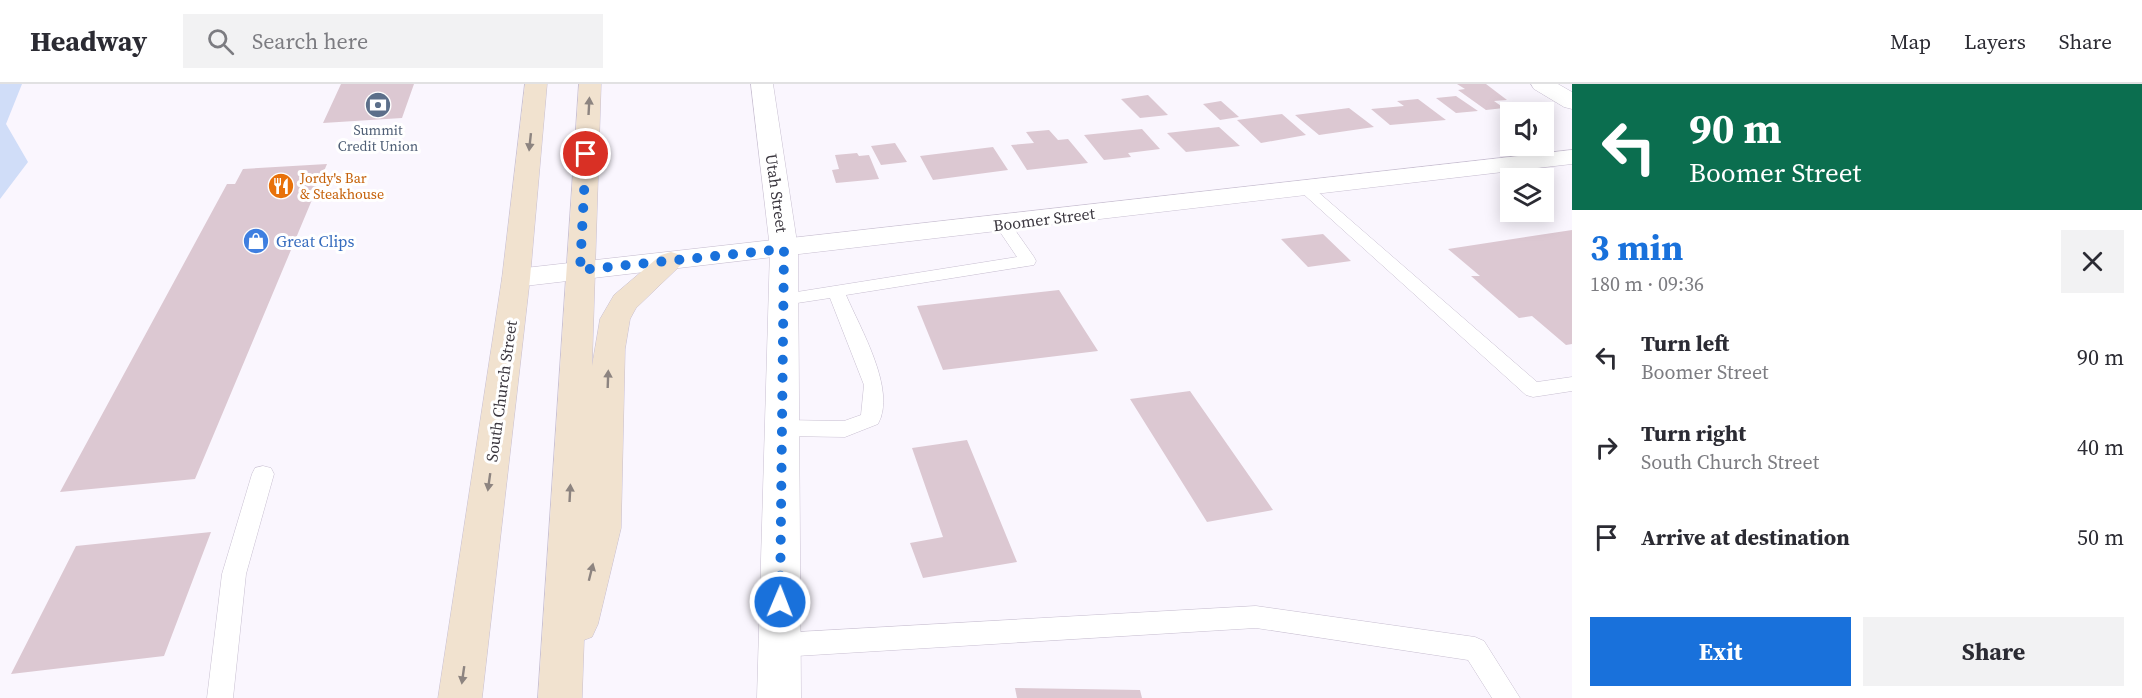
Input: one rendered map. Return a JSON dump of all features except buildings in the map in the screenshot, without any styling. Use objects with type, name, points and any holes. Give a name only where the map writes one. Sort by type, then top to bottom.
[{"type":"main road","name":"South Church Street","points":[[460,698],[516,278],[536,84]]},
{"type":"main road","points":[[560,694],[590,84]]},
{"type":"main road","points":[[560,694],[602,528],[609,349],[615,319],[625,302],[671,261]]},
{"type":"street","name":"Utah Street","points":[[762,84],[784,249],[779,698]]},
{"type":"street","points":[[1542,84],[1572,102]]},
{"type":"street","name":"Boomer Street","points":[[516,278],[1572,157]]},
{"type":"lane","points":[[1305,188],[1533,390],[1572,384]]},
{"type":"lane","points":[[784,299],[1028,261],[1002,223]]},
{"type":"lane","points":[[782,428],[845,429],[871,419],[874,385],[836,291]]},
{"type":"lane","points":[[220,698],[234,574],[263,474]]},
{"type":"lane","points":[[780,645],[1256,617],[1475,649],[1507,698]]},
{"type":"water","points":[[0,84],[22,84],[6,124],[28,162],[0,199]]},
{"type":"place","name":"Summit Credit Union","points":[[378,105]]},
{"type":"place","name":"Jordy's Bar & Steakhouse","points":[[281,186]]},
{"type":"place","name":"Great Clips","points":[[256,241]]},
{"type":"route","points":[[586,154],[580,270],[784,249],[780,602]]}]
